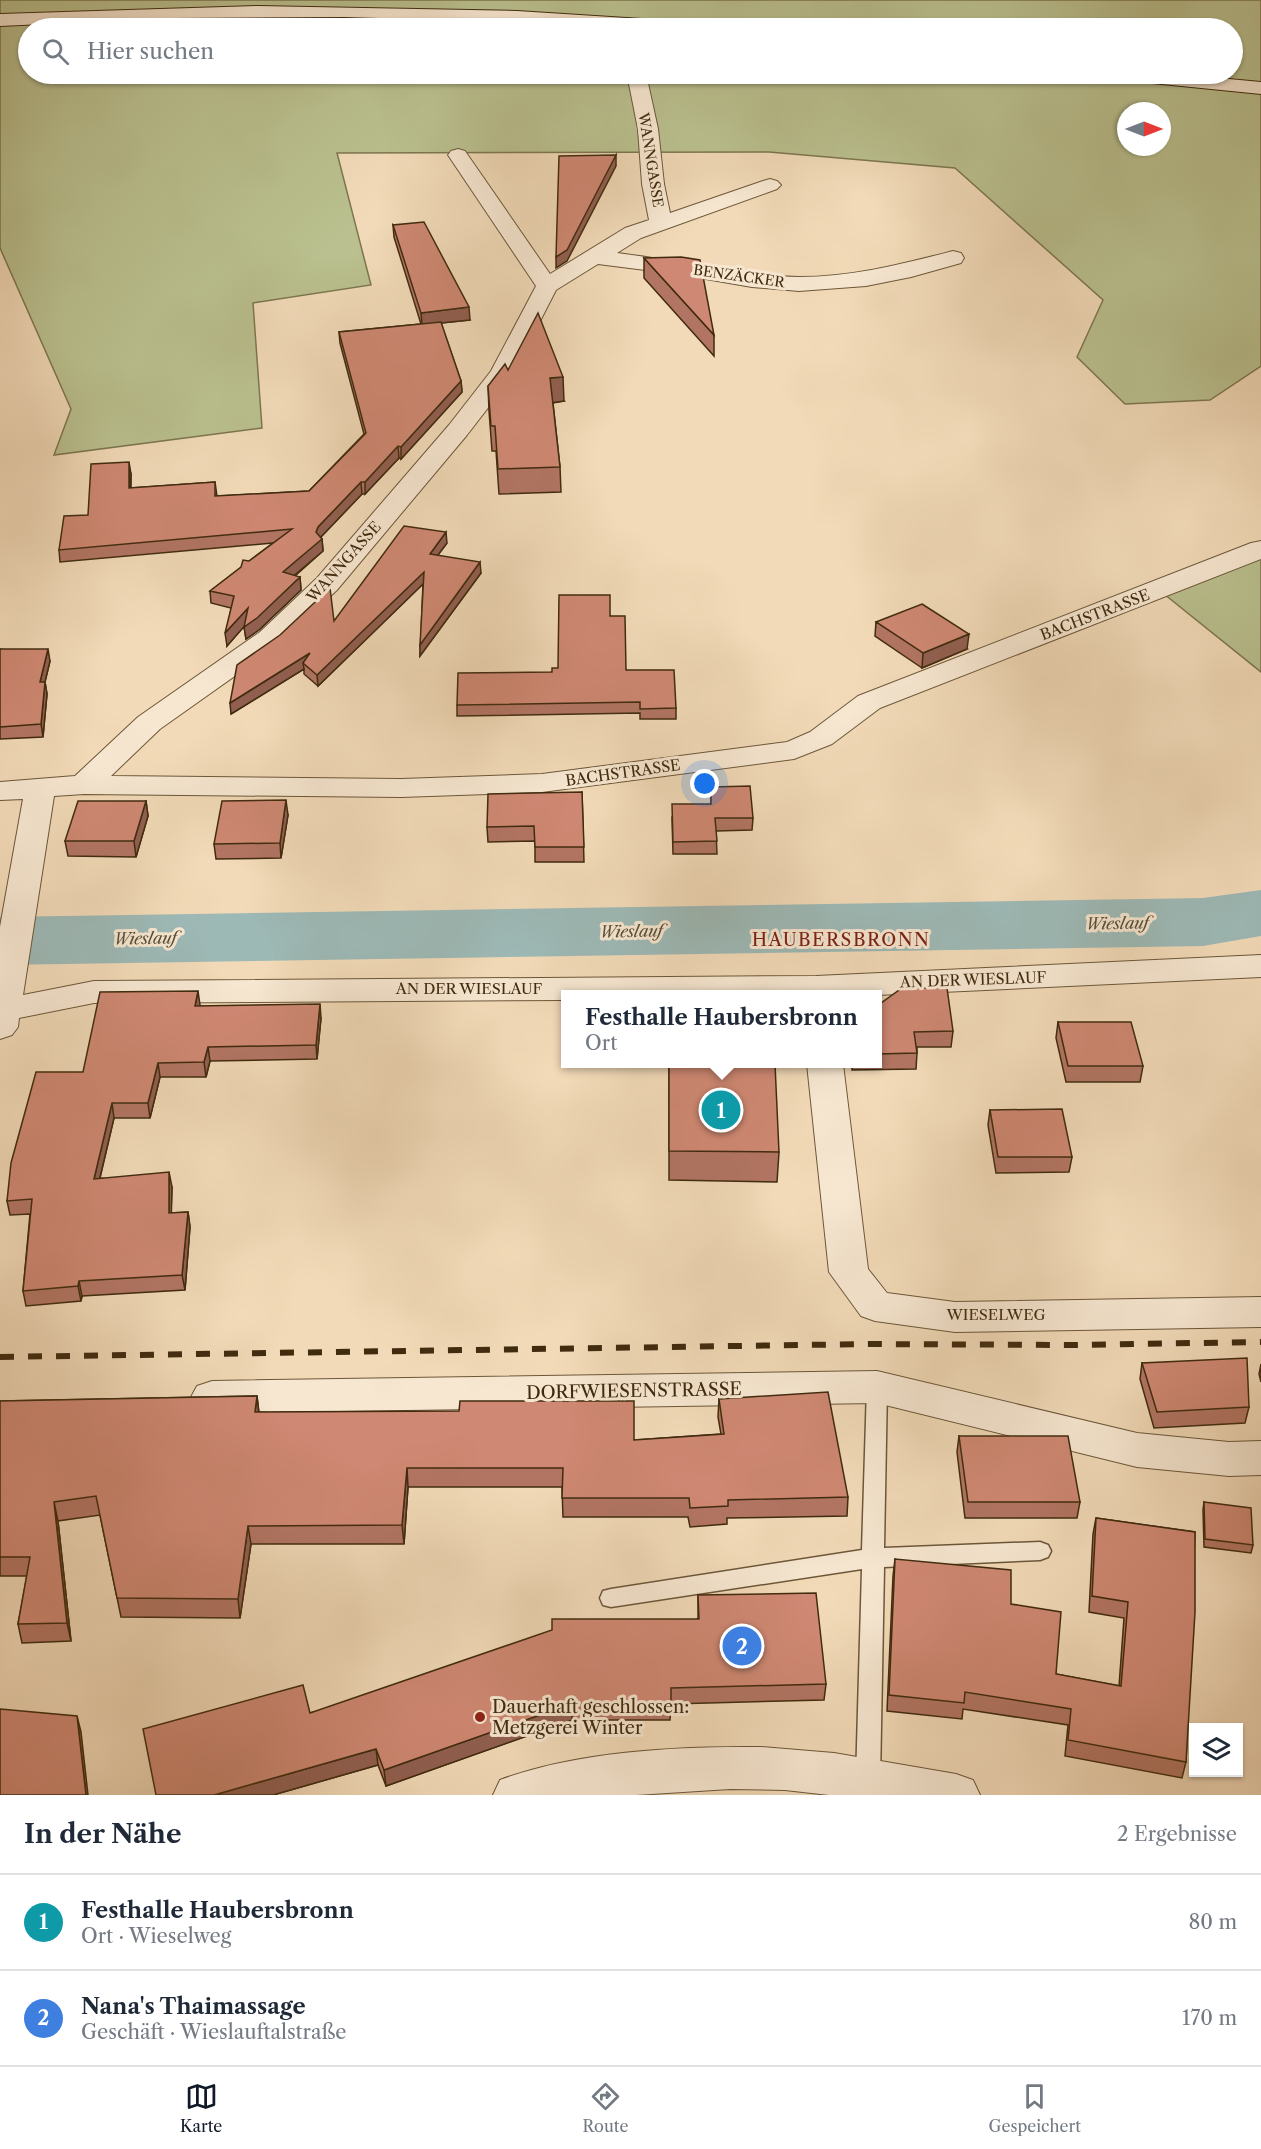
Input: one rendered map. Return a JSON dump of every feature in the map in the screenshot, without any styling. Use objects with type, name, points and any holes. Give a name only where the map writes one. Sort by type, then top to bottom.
[{"type":"street","points":[[53,18],[298,11],[450,13],[556,18]]},
{"type":"street","points":[[0,20],[18,19]]},
{"type":"street","name":"WANNGASSE","points":[[84,785],[148,723],[270,638],[327,584],[458,430],[502,373],[547,286],[633,233],[661,223],[652,184],[648,129],[638,84]]},
{"type":"street","points":[[1221,84],[1261,88]]},
{"type":"street","points":[[458,155],[547,286]]},
{"type":"street","points":[[661,223],[770,185]]},
{"type":"street","name":"BENZÄCKER","points":[[595,257],[678,267],[777,283],[831,282],[874,277],[921,269],[954,258]]},
{"type":"street","name":"BACHSTRASSE","points":[[0,791],[84,785],[401,788],[542,783],[794,750],[820,738],[869,702],[1261,549]]},
{"type":"street","points":[[2,1009],[40,788]]},
{"type":"street","name":"AN DER WIESLAUF","points":[[835,990],[1261,966]]},
{"type":"street","name":"AN DER WIESLAUF","points":[[2,1009],[94,992],[561,991]]},
{"type":"street","name":"WIESELWEG","points":[[825,1068],[849,1272],[875,1306],[955,1317],[1261,1312]]},
{"type":"street","name":"DORFWIESENSTRASSE","points":[[178,1398],[877,1387],[1137,1450],[1229,1459],[1261,1458]]},
{"type":"street","points":[[517,1795],[587,1780],[697,1782],[764,1768],[868,1780],[956,1795]]},
{"type":"lane","points":[[868,1780],[877,1387]]},
{"type":"lane","points":[[611,1598],[872,1558],[1040,1551]]},
{"type":"green space","points":[[0,0],[1261,0],[1261,366],[1210,400],[1125,404],[1077,357],[1103,300],[955,168],[769,152],[337,153],[371,285],[253,303],[262,428],[54,455],[71,409],[0,248]]},
{"type":"green space","points":[[1261,554],[1261,672],[1164,594]]},
{"type":"building","points":[[616,155],[567,250],[556,257],[559,156]]},
{"type":"building","points":[[424,222],[469,307],[421,313],[393,225]]},
{"type":"building","points":[[681,257],[700,260],[714,335],[644,258]]},
{"type":"building","points":[[538,313],[563,377],[550,378],[560,467],[498,469],[495,426],[491,426],[488,386],[505,364],[508,370]]},
{"type":"building","points":[[441,322],[461,381],[401,447],[398,446],[365,482],[361,482],[318,527],[316,532],[322,539],[283,572],[300,577],[257,618],[244,627],[248,608],[225,633],[234,596],[210,591],[241,567],[243,560],[249,561],[292,529],[59,550],[64,516],[88,515],[91,464],[129,462],[129,488],[215,482],[215,496],[309,491],[366,433],[339,332]]},
{"type":"building","points":[[404,526],[446,532],[430,554],[480,562],[420,645],[424,572],[317,675],[303,663],[310,653],[230,703],[237,665],[280,635],[330,588],[334,621]]},
{"type":"building","points":[[559,595],[610,595],[610,616],[625,616],[626,670],[674,670],[676,708],[640,709],[640,702],[457,705],[458,673],[552,672],[552,668],[558,668]]},
{"type":"building","points":[[922,604],[969,634],[923,653],[876,622]]},
{"type":"building","points":[[0,649],[48,649],[40,682],[45,682],[41,724],[0,727]]},
{"type":"building","points":[[750,786],[753,818],[715,818],[717,841],[673,842],[672,804],[711,804],[711,787]]},
{"type":"building","points":[[582,792],[584,847],[535,847],[534,826],[487,827],[488,794]]},
{"type":"building","points":[[286,800],[280,843],[214,844],[222,801]]},
{"type":"building","points":[[78,801],[146,801],[134,841],[65,841]]},
{"type":"building","points":[[902,988],[947,988],[953,1031],[914,1032],[917,1053],[882,1054],[882,1002]]},
{"type":"building","points":[[198,991],[195,1006],[320,1004],[316,1045],[208,1047],[204,1062],[158,1063],[148,1103],[112,1103],[94,1179],[169,1172],[169,1213],[188,1212],[182,1275],[79,1281],[78,1286],[23,1291],[32,1199],[7,1201],[11,1163],[36,1072],[83,1072],[100,992]]},
{"type":"building","points":[[1058,1022],[1131,1022],[1143,1066],[1068,1066]]},
{"type":"building","points":[[669,1068],[775,1068],[779,1152],[669,1151]]},
{"type":"building","points":[[1062,1109],[1072,1157],[998,1157],[990,1110]]},
{"type":"building","points":[[1247,1358],[1249,1407],[1157,1412],[1142,1363]]},
{"type":"building","points":[[828,1392],[848,1497],[728,1500],[728,1506],[690,1508],[689,1498],[562,1498],[563,1468],[407,1468],[402,1525],[248,1526],[238,1599],[117,1598],[96,1496],[54,1502],[67,1623],[18,1624],[30,1557],[0,1557],[0,1401],[257,1396],[255,1412],[459,1411],[460,1401],[634,1401],[634,1440],[724,1434],[719,1399]]},
{"type":"building","points":[[959,1436],[1068,1436],[1080,1502],[968,1502]]},
{"type":"building","points":[[1204,1502],[1251,1508],[1253,1545],[1205,1539]]},
{"type":"building","points":[[1096,1518],[1195,1532],[1195,1612],[1186,1762],[1068,1740],[1071,1709],[965,1692],[964,1703],[889,1695],[895,1559],[1011,1570],[1011,1604],[1061,1612],[1056,1674],[1121,1686],[1128,1602],[1092,1596]]},
{"type":"building","points":[[816,1593],[826,1684],[671,1688],[671,1704],[571,1704],[384,1770],[376,1749],[214,1795],[156,1795],[143,1729],[303,1685],[310,1713],[552,1630],[552,1619],[699,1619],[698,1595]]},
{"type":"building","points":[[0,1709],[77,1716],[86,1795],[0,1795]]},
{"type":"waterway","name":"Wieslauf","points":[[0,941],[1203,922],[1261,913]]},
{"type":"railway","points":[[0,1357],[870,1344],[1070,1345],[1261,1342]]},
{"type":"place","name":"Festhalle Haubersbronn","points":[[721,1110]]},
{"type":"place","name":"Nana's Thaimassage","points":[[742,1646]]},
{"type":"place","name":"Dauerhaft geschlossen: Metzgerei Winter","points":[[480,1717]]},
{"type":"district","name":"HAUBERSBRONN","points":[[841,940]]}]
